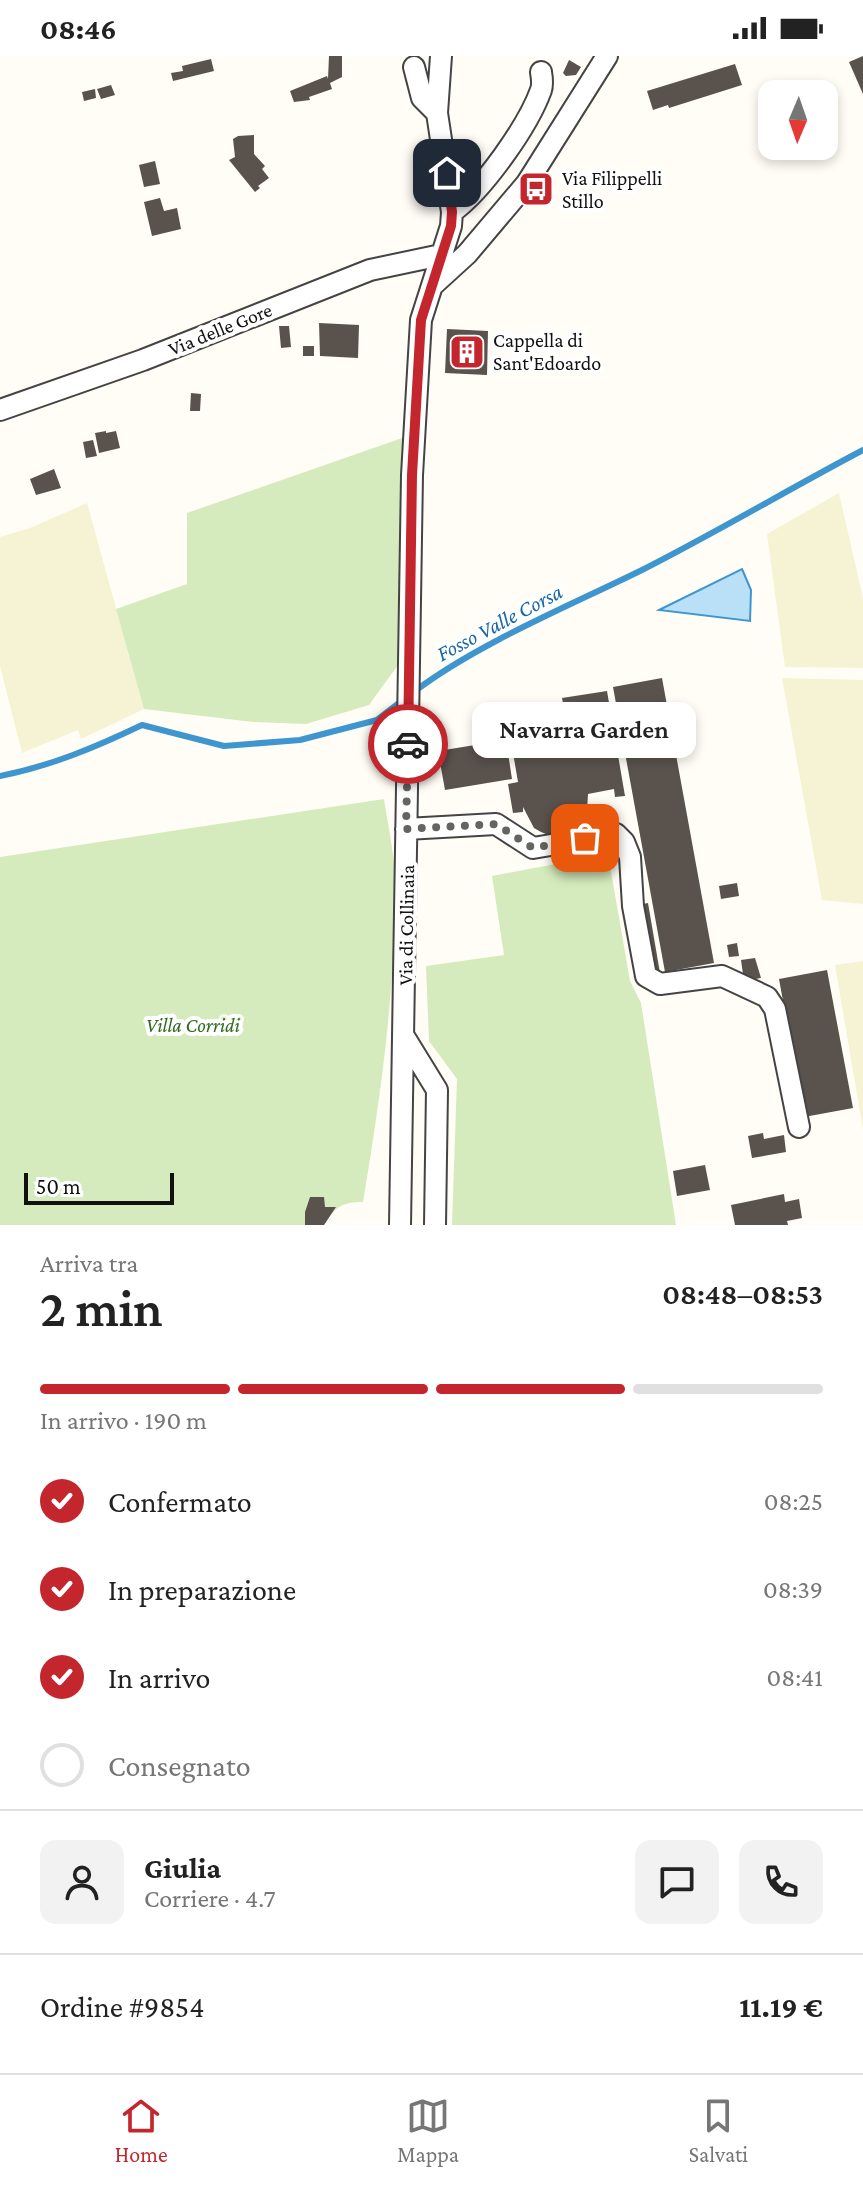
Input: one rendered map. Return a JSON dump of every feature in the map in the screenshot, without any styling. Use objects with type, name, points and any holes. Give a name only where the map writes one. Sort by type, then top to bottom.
[{"type":"street","name":"Via di Collinaia","points":[[400,1225],[416,380],[421,320],[451,226],[451,202],[437,113],[441,56]]},
{"type":"street","points":[[433,285],[467,254],[527,183],[607,56]]},
{"type":"street","points":[[414,67],[422,98],[437,113]]},
{"type":"street","points":[[427,189],[451,202],[479,189],[531,112],[543,87],[541,72]]},
{"type":"street","name":"Via delle Gore","points":[[0,410],[143,360],[370,270],[441,255]]},
{"type":"street","points":[[406,829],[496,824],[533,848],[616,834],[624,842],[630,857],[633,906],[646,976],[660,984],[722,976],[767,997],[775,1009],[799,1127]]},
{"type":"street","points":[[404,1038],[437,1090],[435,1225]]},
{"type":"shaded area","points":[[839,493],[863,598],[863,668],[785,667],[767,534]]},
{"type":"shaded area","points":[[87,503],[144,709],[81,739],[78,730],[22,753],[0,666],[0,537],[30,528]]},
{"type":"shaded area","points":[[782,678],[863,680],[863,904],[822,900]]},
{"type":"shaded area","points":[[863,961],[863,1130],[835,965]]},
{"type":"green space","points":[[405,437],[403,658],[369,705],[306,724],[253,722],[144,709],[116,609],[187,584],[187,513]]},
{"type":"green space","name":"Villa Corridi","points":[[384,799],[395,878],[393,960],[381,1081],[363,1202],[340,1207],[324,1225],[0,1225],[0,857]]},
{"type":"green space","points":[[608,854],[630,981],[641,1003],[676,1225],[452,1225],[457,1079],[429,1041],[426,966],[504,955],[492,876]]},
{"type":"water","points":[[742,569],[751,590],[750,621],[659,610]]},
{"type":"building","points":[[329,56],[342,56],[342,77],[330,83],[332,89],[309,97],[310,100],[294,102],[290,91],[327,76],[328,79]]},
{"type":"building","points":[[863,56],[863,94],[849,62]]},
{"type":"building","points":[[211,59],[214,71],[173,81],[171,73],[183,71],[182,66]]},
{"type":"building","points":[[569,60],[581,67],[576,75],[566,76],[563,73]]},
{"type":"building","points":[[735,64],[742,85],[669,108],[668,105],[653,110],[647,91]]},
{"type":"building","points":[[111,85],[115,95],[101,99],[97,89]]},
{"type":"building","points":[[95,89],[96,98],[84,101],[82,92]]},
{"type":"building","points":[[254,135],[254,154],[265,166],[262,169],[269,178],[255,192],[229,160],[235,157],[233,139]]},
{"type":"building","points":[[155,161],[160,184],[144,187],[139,165]]},
{"type":"building","points":[[160,198],[164,211],[177,208],[181,229],[152,236],[144,202]]},
{"type":"building","points":[[319,323],[359,325],[358,358],[320,356]]},
{"type":"building","points":[[279,326],[289,326],[291,347],[281,348]]},
{"type":"building","name":"Cappella di Sant'Edoardo","points":[[447,329],[488,331],[487,375],[445,373]]},
{"type":"building","points":[[303,346],[314,346],[314,356],[303,356]]},
{"type":"building","points":[[191,393],[201,394],[200,411],[190,411]]},
{"type":"building","points":[[116,431],[120,448],[99,453],[95,433]]},
{"type":"building","points":[[93,440],[97,456],[86,458],[83,442]]},
{"type":"building","points":[[54,469],[61,488],[36,495],[30,479]]},
{"type":"building","points":[[662,678],[714,963],[665,972],[613,687]]},
{"type":"building","points":[[607,691],[625,796],[615,797],[614,789],[588,794],[584,820],[573,831],[551,836],[541,832],[534,828],[523,807],[523,812],[513,813],[508,784],[518,782],[507,718],[564,708],[562,698]]},
{"type":"building","points":[[506,740],[512,779],[445,790],[438,751]]},
{"type":"building","points":[[737,883],[739,896],[721,899],[719,886]]},
{"type":"building","points":[[648,903],[660,973],[650,975],[638,905]]},
{"type":"building","points":[[737,943],[739,956],[729,957],[727,945]]},
{"type":"building","points":[[755,958],[761,978],[744,981],[741,960]]},
{"type":"building","points":[[827,970],[853,1108],[804,1117],[779,979]]},
{"type":"building","points":[[763,1133],[764,1139],[784,1135],[786,1152],[752,1158],[748,1136]]},
{"type":"building","points":[[705,1165],[710,1190],[677,1196],[673,1171]]},
{"type":"building","points":[[784,1194],[785,1202],[799,1199],[802,1218],[787,1221],[788,1225],[735,1225],[731,1205]]},
{"type":"building","points":[[310,1197],[324,1197],[325,1207],[336,1207],[324,1225],[305,1225]]},
{"type":"waterway","name":"Fosso Valle Corsa","points":[[415,691],[496,641],[670,556],[863,450]]},
{"type":"waterway","name":"Fosso Valle Corsa","points":[[0,776],[73,755],[142,725],[224,746],[300,740],[377,720],[403,700]]},
{"type":"way so far","points":[[408,744],[406,829],[496,824],[533,848],[585,838]]},
{"type":"place","name":"Via Filippelli Stillo","points":[[536,189]]},
{"type":"place","name":"Cappella di Sant'Edoardo","points":[[467,352]]},
{"type":"place","name":"Navarra Garden","points":[[585,838]]},
{"type":"route","points":[[408,744],[416,380],[421,320],[451,226],[447,173]]}]
